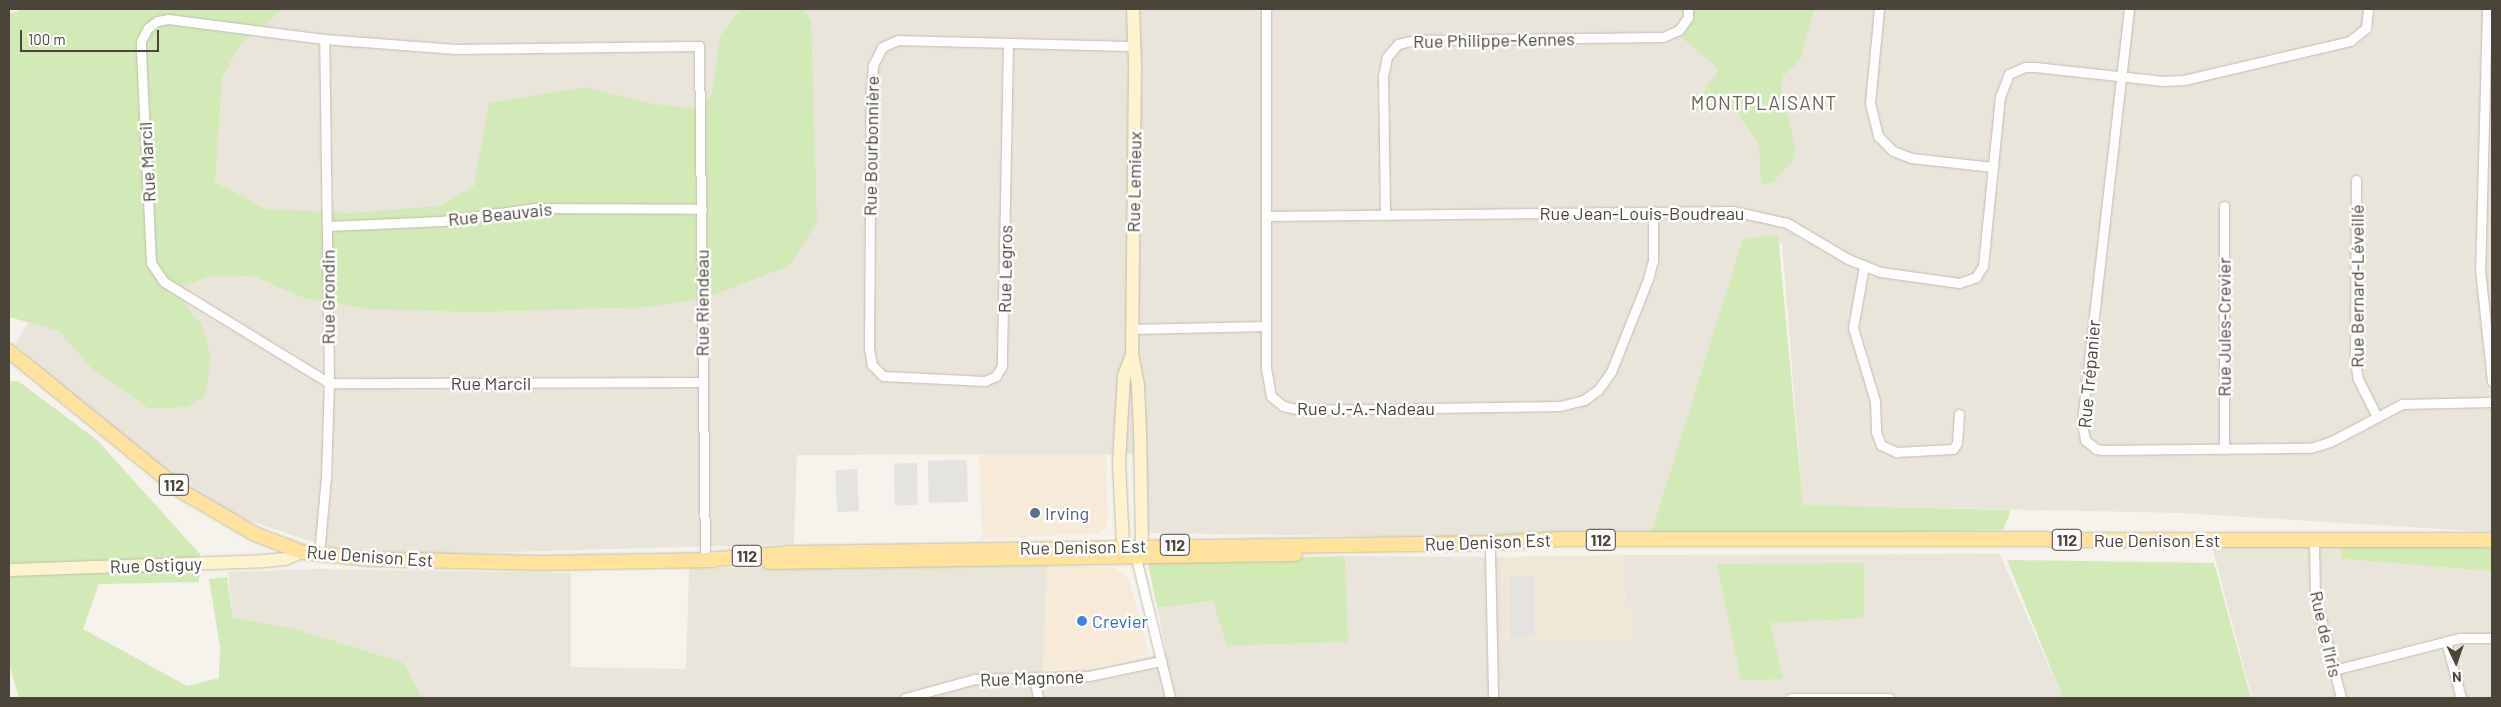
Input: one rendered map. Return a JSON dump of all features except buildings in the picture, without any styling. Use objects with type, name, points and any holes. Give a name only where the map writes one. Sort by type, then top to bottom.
[{"type":"main road","name":"Rue Denison Est","points":[[9,352],[181,491],[255,534],[302,552],[319,555],[541,563],[705,560],[789,562],[1491,543],[1560,539],[1642,541],[2492,540]]},
{"type":"main road","name":"Rue Denison Est","points":[[705,560],[789,553],[1123,546],[1139,552],[1490,550],[1642,541]]},
{"type":"street","name":"Rue Lemieux","points":[[1132,9],[1134,46],[1132,355],[1138,394],[1139,552],[1170,698]]},
{"type":"street","name":"Rue J.-A.-Nadeau","points":[[1266,9],[1266,326],[1268,388],[1277,401],[1290,408],[1577,403],[1598,390],[1611,372],[1648,279],[1653,260],[1653,211]]},
{"type":"street","name":"Rue Philippe-Kennes","points":[[1385,214],[1383,76],[1387,57],[1398,44],[1415,40],[1663,37],[1679,30],[1688,18],[1688,9]]},
{"type":"street","points":[[1879,9],[1870,103],[1878,136],[1893,151],[1911,158],[1993,166]]},
{"type":"street","name":"Rue Trépanier","points":[[2128,9],[2082,435],[2096,449],[2224,449],[2319,446],[2402,404],[2492,402]]},
{"type":"street","name":"Rue Jean-Louis-Boudreau","points":[[1266,216],[1722,210],[1774,219],[1798,227],[1864,266],[1889,274],[1959,283],[1976,277],[1983,266],[2002,89],[2009,74],[2025,67],[2035,67],[2184,80],[2350,41],[2366,28],[2368,9]]},
{"type":"street","points":[[2487,9],[2490,21],[2480,269],[2492,381]]},
{"type":"street","name":"Rue Marcil","points":[[699,46],[456,49],[324,39],[168,19],[157,21],[148,28],[141,41],[141,54],[152,263],[156,274],[164,282],[329,383],[702,382]]},
{"type":"street","name":"Rue Grondin","points":[[319,555],[326,476],[329,383],[324,39]]},
{"type":"street","name":"Rue Bourbonnière","points":[[883,376],[872,365],[869,348],[871,89],[877,54],[882,48],[898,40],[1134,46]]},
{"type":"street","name":"Rue Legros","points":[[883,376],[985,381],[996,376],[1002,366],[1008,44]]},
{"type":"street","name":"Rue Riendeau","points":[[699,46],[705,560]]},
{"type":"street","name":"Rue Bernard-Léveillé","points":[[2356,180],[2355,362],[2358,378],[2377,417]]},
{"type":"street","name":"Rue Jules-Crevier","points":[[2224,206],[2224,449]]},
{"type":"street","name":"Rue Beauvais","points":[[328,226],[442,221],[535,208],[702,209]]},
{"type":"street","points":[[1864,266],[1853,328],[1875,401],[1876,432],[1882,444],[1901,452],[1952,450],[1957,443],[1959,414]]},
{"type":"street","points":[[1132,329],[1266,326]]},
{"type":"street","name":"Rue Lemieux","points":[[1123,546],[1119,463],[1124,376],[1132,355]]},
{"type":"street","name":"Rue de l'Iris","points":[[2314,540],[2315,595],[2341,698]]},
{"type":"street","points":[[1490,550],[1493,698]]},
{"type":"street","name":"Rue Ostiguy","points":[[9,570],[263,561],[285,559],[302,552]]},
{"type":"street","points":[[2334,670],[2446,641],[2467,637],[2492,638]]},
{"type":"street","points":[[2446,641],[2461,698]]},
{"type":"street","name":"Rue Magnone","points":[[905,698],[975,679],[1089,676],[1161,661]]},
{"type":"street","points":[[1034,677],[1038,698]]},
{"type":"street","points":[[1791,698],[1889,698]]},
{"type":"shaded area","points":[[72,9],[2492,9],[2492,532],[2180,513],[1803,505],[1782,244],[1752,244],[1651,535],[1560,539],[1146,533],[1145,454],[797,455],[794,544],[436,554],[325,546],[241,518],[201,495],[109,430],[15,344],[72,251]]},
{"type":"shaded area","points":[[979,454],[1106,454],[1108,521],[1105,528],[1099,533],[982,539]]},
{"type":"shaded area","points":[[967,460],[968,502],[929,503],[928,461]]},
{"type":"shaded area","points":[[894,463],[917,463],[918,505],[895,505]]},
{"type":"shaded area","points":[[857,469],[859,511],[837,512],[835,470]]},
{"type":"shaded area","points":[[2340,545],[2341,559],[2492,571],[2492,698],[2252,698],[2212,547]]},
{"type":"shaded area","points":[[2000,554],[2063,698],[422,698],[404,663],[233,618],[228,572],[315,569],[571,573],[571,667],[686,669],[689,568],[1047,565],[1043,672],[1099,668],[1166,652],[1157,608],[1214,601],[1227,646],[1348,642],[1345,556],[1501,557],[1503,641],[1633,607],[1625,606],[1623,555]]},
{"type":"shaded area","points":[[1623,555],[1625,606],[1633,607],[1633,640],[1503,641],[1501,557]]},
{"type":"shaded area","points":[[1047,565],[1115,568],[1124,574],[1129,579],[1149,654],[1099,668],[1043,670]]},
{"type":"shaded area","points":[[1509,576],[1534,576],[1535,637],[1510,637]]},
{"type":"green space","points":[[18,9],[283,9],[240,45],[222,78],[215,182],[266,209],[350,213],[439,206],[474,186],[489,103],[585,87],[654,104],[701,110],[712,94],[720,36],[740,9],[802,9],[811,20],[817,222],[789,266],[705,298],[648,307],[475,312],[367,309],[304,298],[253,276],[212,275],[184,286],[184,302],[202,326],[211,357],[205,396],[186,407],[148,408],[93,370],[59,331],[9,317],[9,13],[17,12]]},
{"type":"green space","points":[[1694,9],[1814,9],[1800,60],[1783,76],[1781,86],[1796,151],[1792,161],[1773,182],[1761,185],[1759,143],[1735,110],[1691,112],[1719,69],[1681,37],[1691,23]]},
{"type":"green space","points":[[1778,235],[1803,505],[2011,510],[2003,530],[1560,539],[1650,537],[1743,239]]},
{"type":"green space","points":[[9,381],[18,381],[97,440],[200,554],[199,582],[99,584],[83,629],[187,686],[219,678],[220,647],[209,579],[227,577],[233,618],[295,629],[404,663],[422,698],[19,698],[9,664]]},
{"type":"green space","points":[[2438,544],[2492,548],[2492,571],[2341,559],[2340,545]]},
{"type":"green space","points":[[1345,556],[1348,642],[1227,646],[1213,601],[1157,608],[1148,562]]},
{"type":"green space","points":[[2007,560],[2214,563],[2251,698],[2063,698]]},
{"type":"green space","points":[[1864,563],[1864,618],[1770,623],[1783,679],[1741,680],[1717,564]]},
{"type":"place","name":"Irving","points":[[1035,513]]},
{"type":"place","name":"Crevier","points":[[1082,621]]},
{"type":"district","name":"MONTPLAISANT","points":[[1764,103]]}]
